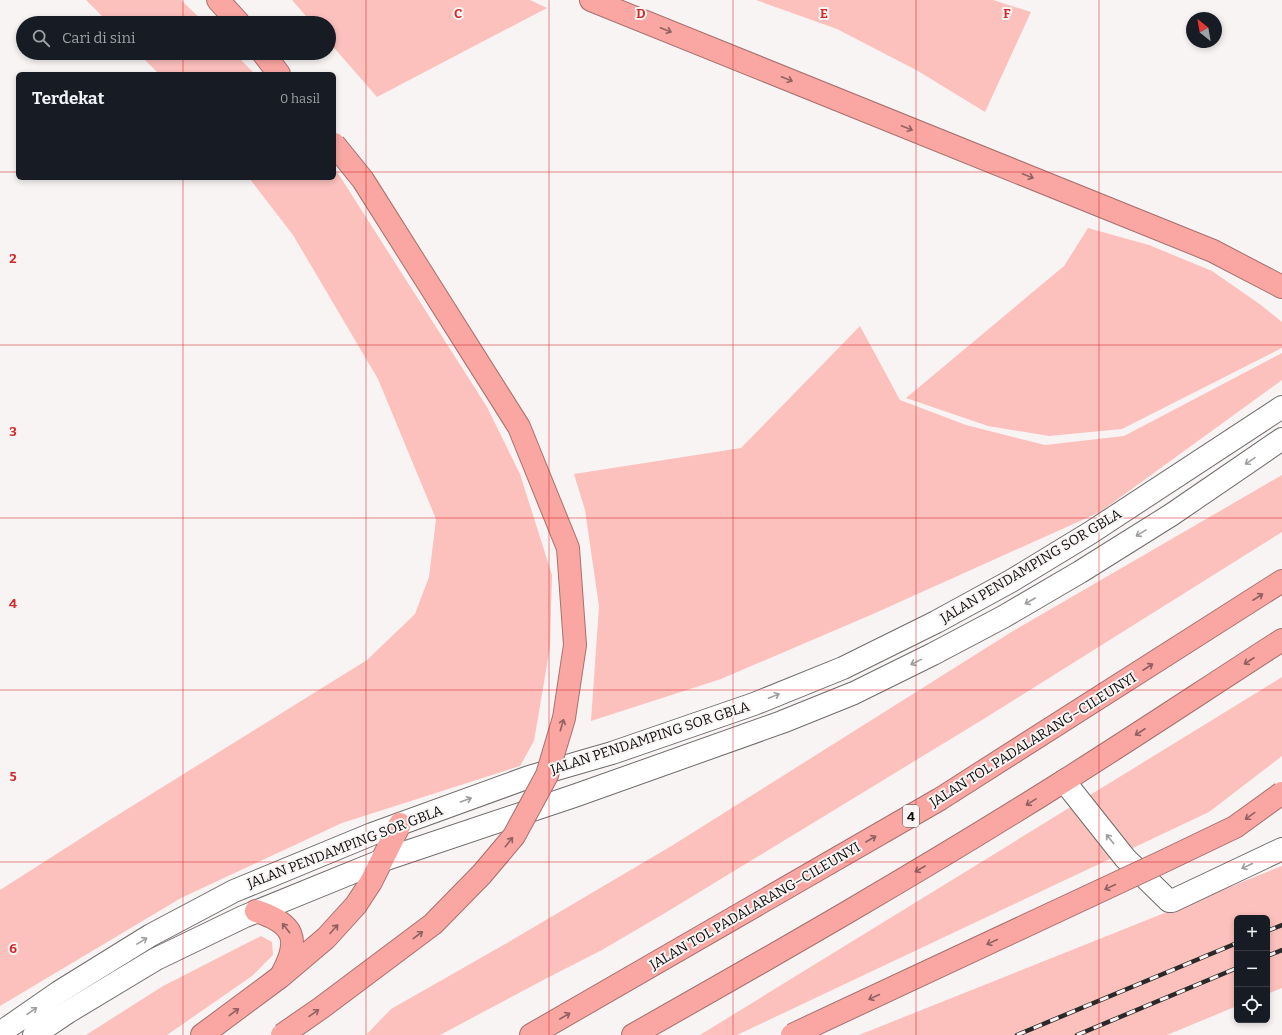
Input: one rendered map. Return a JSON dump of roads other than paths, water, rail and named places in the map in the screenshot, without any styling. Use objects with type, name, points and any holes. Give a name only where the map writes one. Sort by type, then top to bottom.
[{"type":"highway","points":[[218,0],[233,16]]},
{"type":"highway","points":[[591,0],[1213,250],[1282,287]]},
{"type":"highway","points":[[268,60],[277,72]]},
{"type":"highway","points":[[282,1035],[321,1008],[433,924],[482,874],[514,836],[547,774],[564,718],[575,646],[568,548],[519,427],[363,180],[336,146]]},
{"type":"highway","name":"JALAN TOL PADALARANG–CILEUNYI","points":[[531,1035],[940,799],[1282,582]]},
{"type":"highway","points":[[633,1035],[943,856],[1064,781],[1282,640]]},
{"type":"highway","points":[[792,1035],[1235,827],[1282,793]]},
{"type":"highway","points":[[202,1035],[280,977],[326,938],[356,905],[371,882],[400,824]]},
{"type":"highway","points":[[256,911],[279,920],[289,930],[293,943],[289,962],[280,977]]},
{"type":"street","name":"JALAN PENDAMPING SOR GBLA","points":[[0,1033],[59,992],[144,939],[234,891],[372,834],[529,777],[612,753],[754,704],[843,668],[936,622],[1011,581],[1090,533],[1282,407]]},
{"type":"street","name":"JALAN PENDAMPING SOR GBLA","points":[[34,1035],[68,1012],[156,959],[256,911],[383,860],[574,796],[782,722],[854,693],[1003,617],[1080,572],[1171,515],[1282,439]]},
{"type":"street","points":[[1064,781],[1125,858],[1169,901],[1172,901],[1282,849]]},
{"type":"railway","points":[[1270,930],[1282,925]]},
{"type":"railway","points":[[1017,1035],[1234,944]]},
{"type":"railway","points":[[1270,955],[1282,950]]},
{"type":"railway","points":[[1077,1035],[1234,969]]}]
